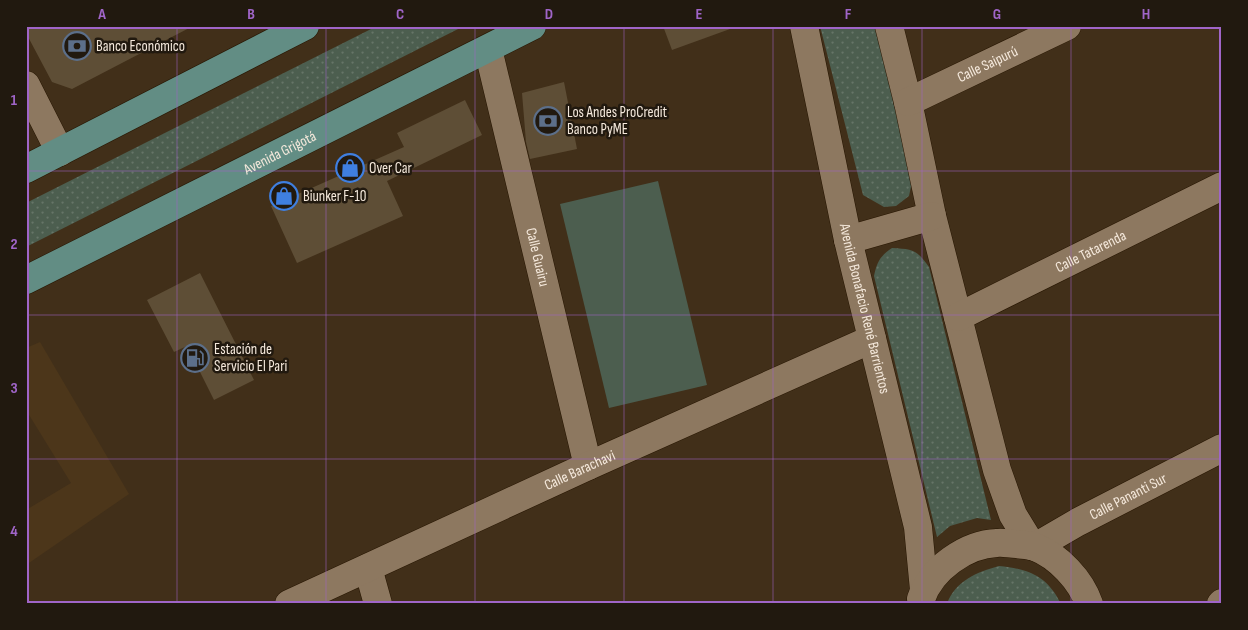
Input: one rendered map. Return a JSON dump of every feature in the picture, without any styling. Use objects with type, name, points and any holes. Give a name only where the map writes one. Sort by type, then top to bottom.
[{"type":"main road","points":[[26,169],[305,26]]},
{"type":"main road","name":"Avenida Grigotá","points":[[26,280],[532,26]]},
{"type":"street","name":"Avenida Bonafacio René Barrientos","points":[[804,26],[848,240],[918,527],[922,597]]},
{"type":"street","points":[[889,26],[908,102],[932,216],[997,470],[1012,515],[1034,546]]},
{"type":"street","name":"Calle Saipurú","points":[[908,102],[1067,26]]},
{"type":"street","name":"Calle Guairu","points":[[488,49],[588,466]]},
{"type":"street","points":[[26,85],[60,152]]},
{"type":"street","name":"Calle Tatarenda","points":[[958,317],[1222,186]]},
{"type":"street","points":[[848,240],[932,216]]},
{"type":"street","name":"Calle Barachavi","points":[[289,604],[588,466],[872,339]]},
{"type":"street","name":"Calle Pananti Sur","points":[[1034,546],[1222,448]]},
{"type":"street","points":[[922,597],[942,567],[967,550],[996,543],[1034,546],[1052,556],[1074,576],[1089,604]]},
{"type":"street","points":[[368,568],[378,604]]},
{"type":"shaded area","points":[[40,342],[129,494],[26,565],[26,510],[71,483],[26,410],[26,348]]},
{"type":"green space","points":[[377,26],[464,26],[26,247],[26,203]]},
{"type":"green space","points":[[820,26],[877,26],[913,177],[909,196],[896,206],[884,207],[863,195]]},
{"type":"green space","points":[[658,181],[707,385],[609,408],[560,204]]},
{"type":"green space","points":[[892,248],[905,249],[918,254],[929,267],[991,520],[977,518],[950,526],[937,537],[874,276],[880,260]]},
{"type":"green space","points":[[999,566],[1019,569],[1036,575],[1056,594],[1061,604],[947,604],[955,589],[961,583],[983,571]]},
{"type":"building","name":"Banco Económico","points":[[26,26],[193,26],[72,89],[52,82],[26,33]]},
{"type":"building","points":[[663,26],[730,26],[730,29],[672,50]]},
{"type":"building","name":"Los Andes ProCredit Banco PyME","points":[[564,82],[577,149],[530,159],[526,142],[522,93]]},
{"type":"building","points":[[465,100],[482,135],[387,181],[403,216],[297,263],[271,206],[404,147],[397,133]]},
{"type":"building","points":[[200,273],[254,380],[214,400],[187,346],[174,352],[147,300]]},
{"type":"place","name":"Banco Económico","points":[[77,46]]},
{"type":"place","name":"Los Andes ProCredit Banco PyME","points":[[548,121]]},
{"type":"place","name":"Over Car","points":[[350,168]]},
{"type":"place","name":"Biunker F-10","points":[[284,196]]},
{"type":"place","name":"Estación de Servicio El Pari","points":[[195,358]]}]
